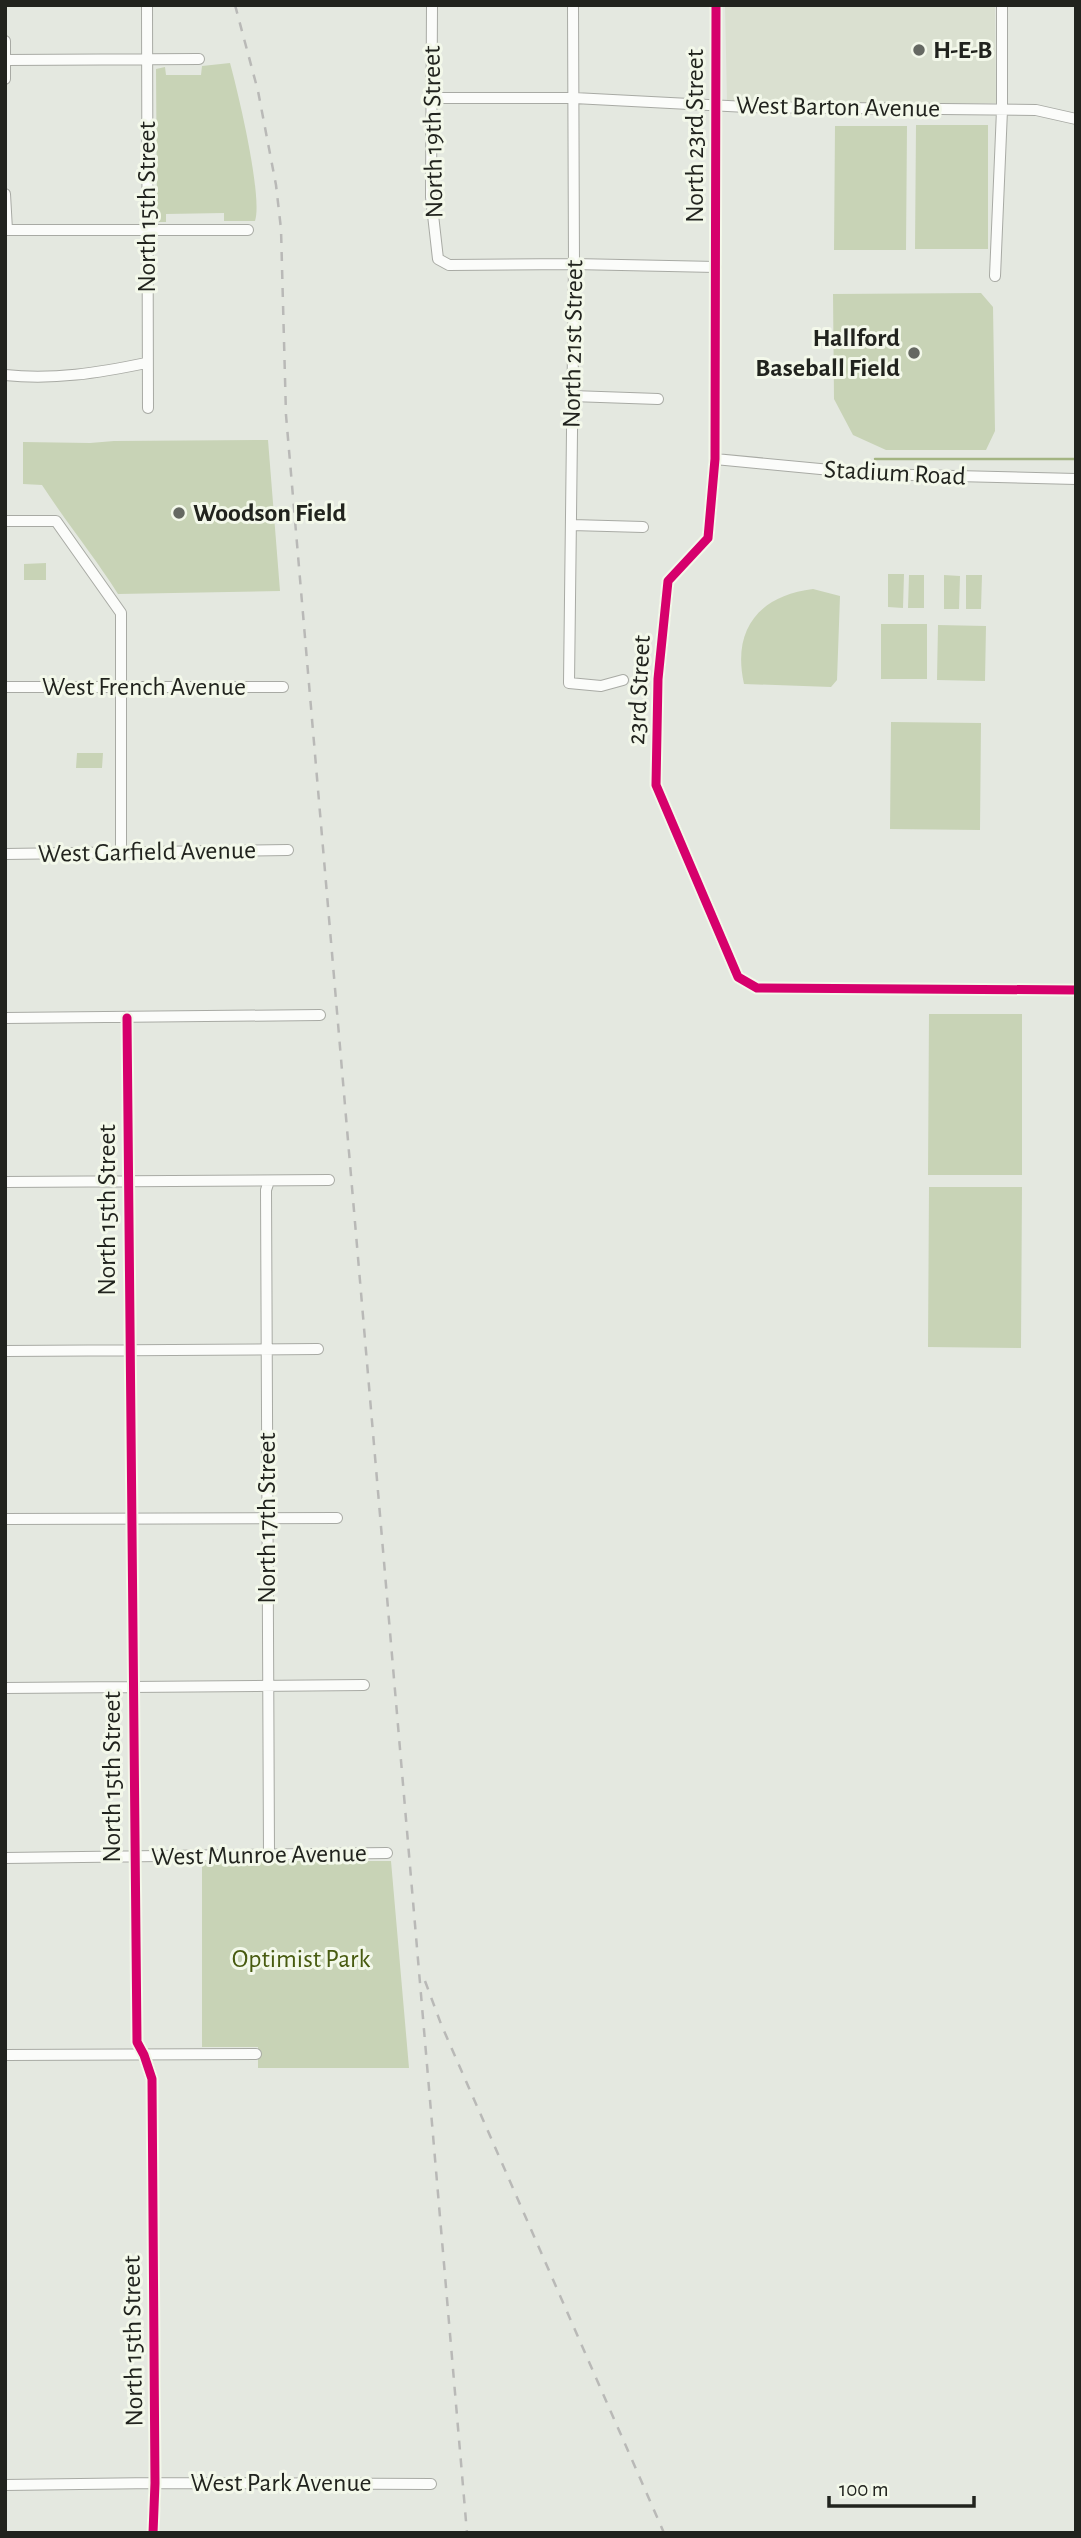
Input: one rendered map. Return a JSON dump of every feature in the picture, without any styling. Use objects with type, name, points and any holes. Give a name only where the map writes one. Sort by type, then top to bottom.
[{"type":"street","name":"North 15th Street","points":[[147,5],[148,408]]},
{"type":"street","name":"North 19th Street","points":[[432,5],[430,197],[438,259],[449,265],[574,264]]},
{"type":"street","name":"North 21st Street","points":[[573,5],[574,264],[569,683],[601,686],[623,680]]},
{"type":"street","name":"North 23rd Street","points":[[716,5],[716,267]]},
{"type":"street","points":[[995,276],[1002,110],[1002,5]]},
{"type":"street","points":[[5,41],[5,79]]},
{"type":"street","points":[[5,60],[199,59]]},
{"type":"street","name":"West Barton Avenue","points":[[432,98],[574,98],[747,107],[1035,110],[1076,119]]},
{"type":"street","points":[[5,194],[6,230],[248,230]]},
{"type":"street","points":[[574,264],[716,267]]},
{"type":"street","name":"23rd Street","points":[[716,267],[715,459],[708,538],[668,581],[658,679],[656,785],[738,977],[757,988],[1076,990]]},
{"type":"street","points":[[5,375],[32,378],[74,377],[146,363]]},
{"type":"street","points":[[572,396],[658,399]]},
{"type":"street","name":"Stadium Road","points":[[715,459],[873,474],[1076,479]]},
{"type":"street","points":[[5,521],[56,521],[121,612],[121,853]]},
{"type":"street","points":[[572,525],[643,527]]},
{"type":"street","name":"West French Avenue","points":[[5,687],[283,687]]},
{"type":"street","name":"West Garfield Avenue","points":[[5,854],[288,850]]},
{"type":"street","points":[[5,1018],[320,1015]]},
{"type":"street","name":"North 15th Street","points":[[127,1018],[137,2042],[152,2079],[155,2483],[153,2533]]},
{"type":"street","points":[[5,1182],[328,1180]]},
{"type":"street","name":"North 17th Street","points":[[269,1181],[266,1190],[269,1855]]},
{"type":"street","points":[[5,1351],[318,1349]]},
{"type":"street","points":[[5,1519],[337,1518]]},
{"type":"street","points":[[5,1688],[364,1685]]},
{"type":"street","name":"West Munroe Avenue","points":[[5,1858],[387,1853]]},
{"type":"street","points":[[5,2055],[256,2054]]},
{"type":"street","name":"West Park Avenue","points":[[5,2485],[431,2484]]},
{"type":"shaded area","points":[[725,5],[995,5],[996,103],[727,103]]},
{"type":"green space","points":[[230,63],[253,168],[257,209],[255,221],[224,221],[224,213],[166,214],[166,222],[159,222],[156,69],[165,67],[166,75],[201,75],[202,66]]},
{"type":"green space","points":[[916,125],[988,125],[988,249],[915,249]]},
{"type":"green space","points":[[835,126],[907,126],[906,250],[834,250]]},
{"type":"green space","name":"Hallford Baseball Field","points":[[981,293],[993,307],[995,431],[986,450],[886,450],[853,435],[834,399],[833,294]]},
{"type":"green space","name":"Woodson Field","points":[[268,440],[280,591],[118,594],[42,485],[23,484],[23,442]]},
{"type":"green space","points":[[46,563],[46,580],[24,580],[24,564]]},
{"type":"green space","points":[[888,574],[904,574],[903,608],[888,607]]},
{"type":"green space","points":[[909,575],[924,575],[924,608],[908,608]]},
{"type":"green space","points":[[944,575],[960,576],[959,609],[944,609]]},
{"type":"green space","points":[[966,575],[982,575],[981,609],[966,609]]},
{"type":"green space","points":[[813,589],[840,596],[837,680],[831,687],[744,684],[742,647],[753,619],[777,599]]},
{"type":"green space","points":[[881,624],[927,624],[927,679],[881,679]]},
{"type":"green space","points":[[938,625],[986,626],[985,681],[937,680]]},
{"type":"green space","points":[[891,722],[981,723],[980,830],[890,829]]},
{"type":"green space","points":[[77,753],[103,753],[102,768],[76,768]]},
{"type":"green space","points":[[929,1014],[1022,1014],[1022,1175],[928,1175]]},
{"type":"green space","points":[[929,1187],[1022,1187],[1021,1348],[928,1347]]},
{"type":"green space","name":"Optimist Park","points":[[202,1861],[391,1861],[409,2068],[258,2068],[258,2047],[202,2047]]},
{"type":"waterway","points":[[875,459],[1076,459]]},
{"type":"railway","points":[[235,5],[258,91],[276,185],[281,229],[286,415],[467,2533]]},
{"type":"railway","points":[[425,1981],[441,2024],[664,2533]]},
{"type":"cycle path","points":[[716,5],[715,459],[708,538],[668,581],[658,679],[656,785],[738,977],[757,988],[1076,990]]},
{"type":"cycle path","points":[[127,1018],[137,2042],[152,2079],[155,2483],[153,2533]]},
{"type":"place","name":"H-E-B","points":[[919,50]]},
{"type":"place","name":"Hallford Baseball Field","points":[[914,353]]},
{"type":"place","name":"Woodson Field","points":[[179,513]]}]
